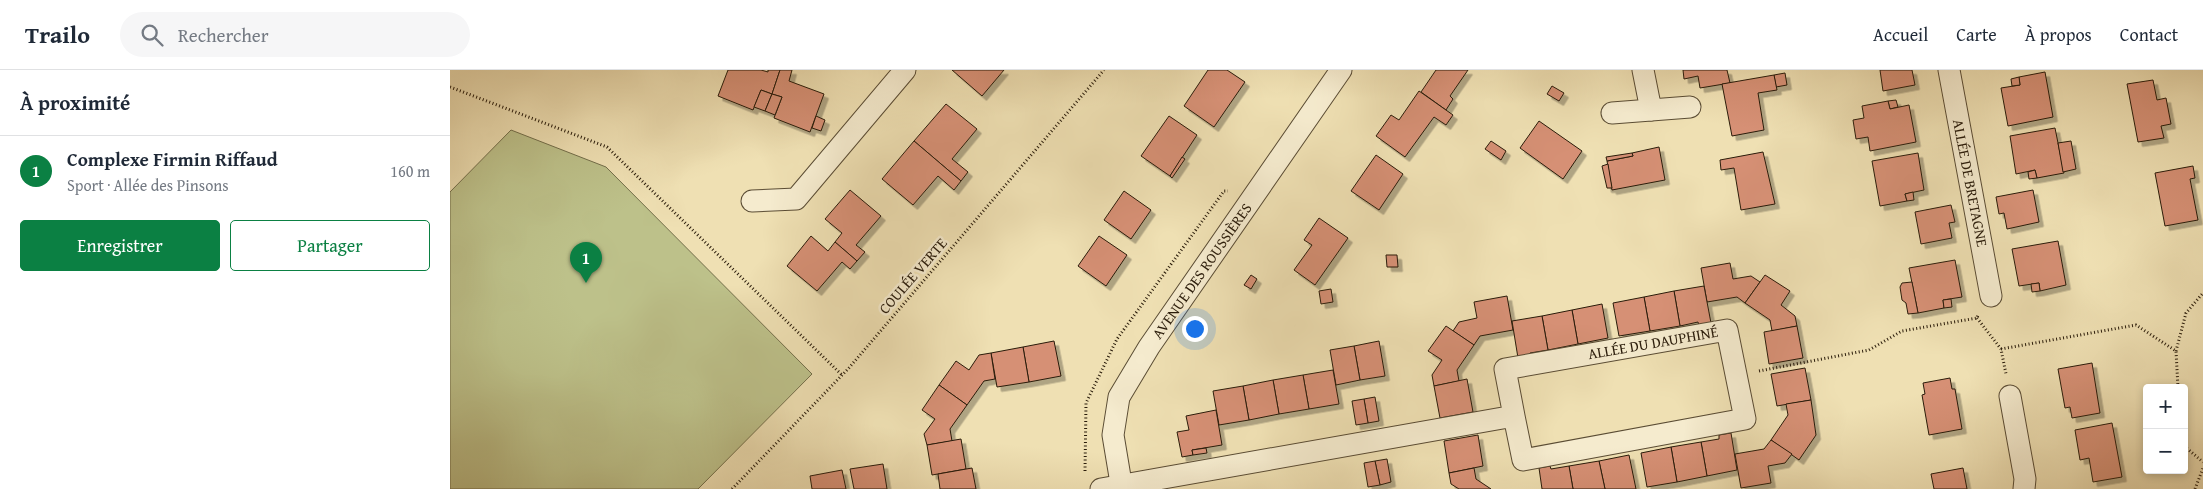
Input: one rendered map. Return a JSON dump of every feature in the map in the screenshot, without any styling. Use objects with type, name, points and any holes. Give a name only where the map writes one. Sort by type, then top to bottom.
[{"type":"street","points":[[752,200],[796,199],[905,70]]},
{"type":"street","name":"AVENUE DES ROUSSIÈRES","points":[[1115,488],[1113,435],[1119,397],[1149,347],[1341,70]]},
{"type":"street","points":[[1643,70],[1651,110]]},
{"type":"street","name":"ALLÉE DE BRETAGNE","points":[[1949,70],[1991,296]]},
{"type":"street","points":[[1612,113],[1690,106]]},
{"type":"street","name":"ALLÉE DU DAUPHINÉ","points":[[1727,330],[1745,419],[1523,460],[1514,416],[1505,370],[1727,330]]},
{"type":"street","points":[[2010,396],[2025,478],[2024,489]]},
{"type":"street","points":[[1115,488],[1514,416]]},
{"type":"path","name":"COULÉE VERTE","points":[[732,489],[842,375],[1104,70]]},
{"type":"path","points":[[450,87],[607,148],[842,375]]},
{"type":"path","points":[[2178,384],[2176,351],[2186,313],[2203,293]]},
{"type":"path","points":[[1736,375],[1869,350],[1902,331],[1977,318],[1991,296]]},
{"type":"path","points":[[1977,318],[2001,349],[2010,396]]},
{"type":"path","points":[[2001,349],[2136,325],[2176,351]]},
{"type":"path","points":[[2188,449],[2203,462]]},
{"type":"path","points":[[2195,489],[2203,468]]},
{"type":"green space","points":[[511,130],[606,167],[812,374],[698,489],[450,489],[450,192]]},
{"type":"building","points":[[728,70],[761,70],[768,72],[768,70],[780,70],[772,94],[761,90],[753,110],[718,96]]},
{"type":"building","points":[[780,70],[792,70],[789,81],[824,94],[810,132],[774,118],[782,97],[772,94]]},
{"type":"building","points":[[952,70],[1004,70],[982,96]]},
{"type":"building","points":[[1208,70],[1227,70],[1245,82],[1214,127],[1184,106]]},
{"type":"building","points":[[1436,70],[1468,70],[1450,96],[1453,99],[1446,110],[1421,92]]},
{"type":"building","points":[[1683,70],[1727,70],[1730,83],[1700,88],[1698,76],[1684,79]]},
{"type":"building","points":[[1880,70],[1912,70],[1915,85],[1883,91]]},
{"type":"building","points":[[2045,72],[2053,117],[2008,126],[2001,88],[2020,85],[2019,77]]},
{"type":"building","points":[[1785,73],[1787,85],[1776,87],[1774,75]]},
{"type":"building","points":[[1774,75],[1777,90],[1758,93],[1764,130],[1732,136],[1722,84]]},
{"type":"building","points":[[2019,77],[2020,85],[2012,86],[2011,79]]},
{"type":"building","points":[[2153,80],[2157,100],[2166,98],[2171,124],[2161,126],[2164,138],[2138,142],[2127,84]]},
{"type":"building","points":[[1552,86],[1564,93],[1559,101],[1547,94]]},
{"type":"building","points":[[761,90],[772,94],[765,111],[754,107]]},
{"type":"building","points":[[1419,91],[1453,115],[1446,125],[1434,117],[1405,157],[1376,136],[1391,115],[1399,120]]},
{"type":"building","points":[[772,94],[782,97],[775,115],[765,111]]},
{"type":"building","points":[[1896,100],[1898,107],[1890,109],[1888,101]]},
{"type":"building","points":[[1888,101],[1890,109],[1909,105],[1916,142],[1870,151],[1868,137],[1856,139],[1853,120],[1864,118],[1862,106]]},
{"type":"building","points":[[946,104],[977,129],[952,159],[968,172],[961,181],[914,141]]},
{"type":"building","points":[[816,116],[825,120],[821,131],[812,128]]},
{"type":"building","points":[[1169,116],[1197,135],[1170,176],[1141,156]]},
{"type":"building","points":[[1539,121],[1582,151],[1563,179],[1520,148]]},
{"type":"building","points":[[2055,128],[2064,173],[2037,178],[2035,170],[2016,174],[2010,136]]},
{"type":"building","points":[[914,141],[961,181],[954,190],[938,176],[913,205],[882,179]]},
{"type":"building","points":[[1491,141],[1506,151],[1501,160],[1485,149]]},
{"type":"building","points":[[2071,141],[2076,169],[2063,172],[2058,143]]},
{"type":"building","points":[[1659,147],[1665,180],[1612,190],[1607,161],[1633,156],[1632,153]]},
{"type":"building","points":[[1763,152],[1775,204],[1741,210],[1734,168],[1721,170],[1720,160]]},
{"type":"building","points":[[1632,153],[1633,156],[1607,161],[1606,157]]},
{"type":"building","points":[[1918,153],[1924,190],[1905,194],[1907,201],[1880,206],[1872,161]]},
{"type":"building","points":[[1376,155],[1403,174],[1379,210],[1351,191]]},
{"type":"building","points":[[1182,157],[1185,159],[1172,178],[1170,176]]},
{"type":"building","points":[[1608,164],[1612,188],[1607,188],[1602,166]]},
{"type":"building","points":[[2193,166],[2195,178],[2190,179],[2198,220],[2165,226],[2155,173]]},
{"type":"building","points":[[2035,170],[2037,178],[2029,179],[2028,172]]},
{"type":"building","points":[[850,190],[881,216],[856,245],[865,252],[857,261],[835,242],[842,233],[825,219]]},
{"type":"building","points":[[2033,190],[2039,222],[2007,229],[2004,213],[1999,214],[1996,197]]},
{"type":"building","points":[[1124,191],[1151,210],[1131,239],[1104,220]]},
{"type":"building","points":[[1913,192],[1914,200],[1907,201],[1905,194]]},
{"type":"building","points":[[1951,205],[1955,222],[1949,223],[1952,238],[1921,244],[1915,212]]},
{"type":"building","points":[[1319,218],[1348,238],[1315,285],[1294,270],[1312,245],[1304,240]]},
{"type":"building","points":[[811,236],[828,251],[835,242],[857,261],[850,269],[842,262],[817,291],[787,266]]},
{"type":"building","points":[[1099,236],[1127,255],[1106,286],[1078,266]]},
{"type":"building","points":[[2058,241],[2066,285],[2040,291],[2039,283],[2019,286],[2012,249]]},
{"type":"building","points":[[1386,255],[1397,255],[1398,267],[1387,267]]},
{"type":"building","points":[[1955,260],[1962,297],[1943,300],[1944,308],[1918,313],[1909,268]]},
{"type":"building","points":[[1730,263],[1733,279],[1751,276],[1760,282],[1745,303],[1737,297],[1707,302],[1701,268]]},
{"type":"building","points":[[1251,275],[1257,279],[1251,289],[1244,285]]},
{"type":"building","points":[[1765,275],[1790,291],[1781,305],[1795,316],[1797,326],[1772,331],[1770,320],[1745,303]]},
{"type":"building","points":[[1912,282],[1918,313],[1908,314],[1906,303],[1902,300],[1900,287],[1902,283]]},
{"type":"building","points":[[2039,283],[2040,291],[2032,292],[2031,284]]},
{"type":"building","points":[[1704,286],[1711,323],[1699,326],[1698,322],[1680,326],[1674,291]]},
{"type":"building","points":[[1331,289],[1333,302],[1321,304],[1319,291]]},
{"type":"building","points":[[1674,291],[1680,326],[1650,331],[1644,297]]},
{"type":"building","points":[[1507,296],[1513,330],[1480,336],[1474,345],[1453,331],[1459,322],[1477,318],[1474,302]]},
{"type":"building","points":[[1644,297],[1650,331],[1619,336],[1613,303]]},
{"type":"building","points":[[1951,299],[1952,307],[1944,308],[1943,300]]},
{"type":"building","points":[[1602,304],[1608,338],[1578,344],[1572,310]]},
{"type":"building","points":[[1572,310],[1578,344],[1548,350],[1542,316]]},
{"type":"building","points":[[1542,316],[1548,350],[1530,353],[1530,356],[1518,358],[1512,321]]},
{"type":"building","points":[[1446,326],[1474,345],[1457,370],[1459,381],[1434,386],[1432,375],[1442,360],[1428,351]]},
{"type":"building","points":[[1797,326],[1803,358],[1769,364],[1764,332]]},
{"type":"building","points":[[1054,341],[1061,376],[1029,382],[1023,347]]},
{"type":"building","points":[[1379,341],[1385,376],[1360,380],[1354,346]]},
{"type":"building","points":[[1354,346],[1360,380],[1336,385],[1330,350]]},
{"type":"building","points":[[1023,347],[1029,382],[997,387],[991,353]]},
{"type":"building","points":[[991,353],[995,379],[984,381],[967,405],[939,385],[956,361],[969,370],[979,355]]},
{"type":"building","points":[[2092,363],[2100,413],[2072,418],[2070,407],[2065,408],[2058,369]]},
{"type":"building","points":[[1805,368],[1811,400],[1777,406],[1771,374]]},
{"type":"building","points":[[1333,370],[1339,404],[1309,409],[1303,375]]},
{"type":"building","points":[[1303,375],[1309,409],[1279,414],[1273,380]]},
{"type":"building","points":[[1950,378],[1952,389],[1955,389],[1962,429],[1929,435],[1922,395],[1925,394],[1923,383]]},
{"type":"building","points":[[1467,379],[1473,412],[1440,418],[1434,386]]},
{"type":"building","points":[[1273,380],[1279,414],[1249,420],[1243,386]]},
{"type":"building","points":[[939,385],[967,405],[950,429],[952,441],[927,445],[924,434],[935,419],[922,410]]},
{"type":"building","points":[[1243,386],[1249,420],[1219,425],[1213,391]]},
{"type":"building","points":[[1375,397],[1379,421],[1368,423],[1364,399]]},
{"type":"building","points":[[1364,399],[1368,423],[1356,425],[1352,401]]},
{"type":"building","points":[[1811,400],[1816,435],[1799,460],[1771,440],[1788,415],[1786,404]]},
{"type":"building","points":[[1216,410],[1222,445],[1192,450],[1193,455],[1182,457],[1177,432],[1189,430],[1186,416]]},
{"type":"building","points":[[2112,423],[2122,477],[2093,482],[2089,458],[2080,460],[2075,430]]},
{"type":"building","points":[[1731,433],[1737,470],[1707,476],[1701,442],[1719,439],[1719,435]]},
{"type":"building","points":[[1478,435],[1483,466],[1449,473],[1444,441]]},
{"type":"building","points":[[961,439],[966,469],[932,475],[927,445]]},
{"type":"building","points":[[1771,440],[1792,454],[1785,463],[1768,466],[1771,483],[1741,488],[1735,454],[1764,449]]},
{"type":"building","points":[[1701,442],[1707,476],[1677,482],[1671,447]]},
{"type":"building","points":[[1671,447],[1677,482],[1647,487],[1641,453]]},
{"type":"building","points":[[1206,448],[1207,453],[1193,455],[1192,450]]},
{"type":"building","points":[[1629,455],[1636,489],[1605,489],[1599,461]]},
{"type":"building","points":[[1387,459],[1391,482],[1380,485],[1375,461]]},
{"type":"building","points":[[1375,461],[1380,485],[1368,487],[1364,463]]},
{"type":"building","points":[[1599,461],[1605,489],[1573,489],[1569,466]]},
{"type":"building","points":[[883,464],[887,489],[854,489],[850,469]]},
{"type":"building","points":[[1550,466],[1551,469],[1569,466],[1573,489],[1542,489],[1539,468]]},
{"type":"building","points":[[972,468],[976,489],[940,489],[938,474]]},
{"type":"building","points":[[1474,468],[1476,479],[1491,489],[1459,489],[1451,484],[1449,473]]},
{"type":"building","points":[[1963,468],[1967,489],[1934,489],[1931,474]]},
{"type":"building","points":[[842,470],[846,489],[812,489],[810,476]]},
{"type":"place","name":"Complexe Firmin Riffaud","points":[[586,283]]}]
